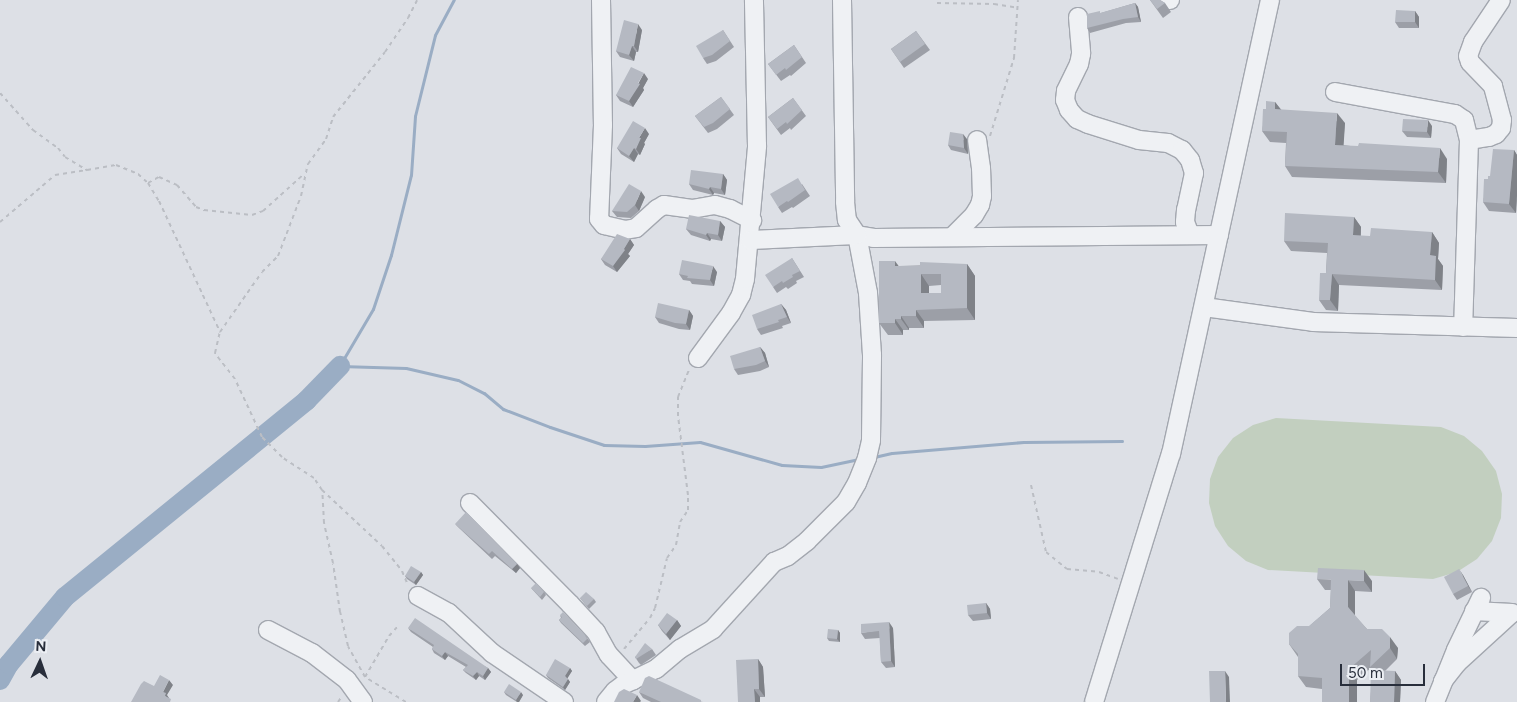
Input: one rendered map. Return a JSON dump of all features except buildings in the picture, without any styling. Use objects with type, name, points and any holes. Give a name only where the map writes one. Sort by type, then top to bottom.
[{"type":"street","points":[[601,0],[603,125],[599,218],[604,225],[625,230],[636,228],[657,209],[664,206],[692,209],[706,205],[730,208],[752,220]]},
{"type":"street","points":[[698,358],[731,313],[741,295],[750,240],[757,146],[754,0]]},
{"type":"street","points":[[606,702],[628,675],[656,669],[680,649],[713,629],[774,562],[807,541],[852,494],[867,458],[871,440],[872,355],[868,293],[857,234],[847,220],[845,202],[842,0]]},
{"type":"street","points":[[1094,702],[1171,454],[1270,0]]},
{"type":"street","points":[[1469,140],[1489,137],[1496,134],[1501,128],[1502,120],[1493,86],[1470,62],[1468,56],[1473,42],[1501,0]]},
{"type":"street","points":[[1078,17],[1081,54],[1079,64],[1066,91],[1065,100],[1069,110],[1077,119],[1088,124],[1139,140],[1168,143],[1182,150],[1190,160],[1194,173],[1185,222],[1190,235]]},
{"type":"street","points":[[1335,92],[1455,114],[1464,120],[1469,140],[1463,327]]},
{"type":"street","points":[[952,237],[974,215],[980,205],[982,196],[978,147]]},
{"type":"street","points":[[750,240],[857,234],[874,238],[1219,235]]},
{"type":"street","points":[[1204,307],[1313,322],[1517,328]]},
{"type":"street","points":[[470,503],[596,632],[609,655],[628,675]]},
{"type":"street","points":[[418,596],[449,613],[492,653],[564,702]]},
{"type":"street","points":[[1435,702],[1443,681],[1477,605],[1512,613],[1457,663],[1443,681]]},
{"type":"street","points":[[268,630],[359,681],[363,702]]},
{"type":"path","points":[[417,0],[408,18],[385,52],[333,117],[326,139],[308,164],[301,196],[278,256],[262,272],[220,332],[215,353],[235,379],[262,436],[282,457],[314,478],[322,490],[382,546],[402,571],[405,581],[418,596]]},
{"type":"path","points":[[978,147],[993,132],[1014,58],[1018,0]]},
{"type":"path","points":[[937,3],[994,4],[1018,8]]},
{"type":"path","points":[[0,93],[33,130],[58,148],[65,157],[87,170]]},
{"type":"path","points":[[0,222],[55,175],[116,165],[138,174],[148,183],[159,201],[220,332]]},
{"type":"path","points":[[148,183],[159,177],[176,185],[196,207],[204,210],[252,215],[263,211],[305,174]]},
{"type":"path","points":[[0,217],[4,220]]},
{"type":"path","points":[[628,675],[624,646],[650,618],[655,608],[667,558],[676,545],[680,522],[688,510],[688,495],[678,416],[678,397],[682,383],[698,358]]},
{"type":"path","points":[[1031,485],[1046,552],[1067,569],[1099,572],[1130,584]]},
{"type":"path","points":[[322,490],[324,523],[333,563],[340,612],[359,681],[406,702]]},
{"type":"path","points":[[359,681],[399,625]]},
{"type":"green space","points":[[1276,418],[1441,427],[1464,436],[1482,451],[1496,471],[1502,494],[1501,518],[1492,541],[1477,559],[1457,572],[1433,579],[1268,570],[1246,561],[1228,546],[1215,526],[1209,503],[1210,479],[1218,457],[1233,438],[1253,425]]},
{"type":"waterway","points":[[340,365],[373,309],[391,255],[411,175],[415,116],[435,35],[454,0]]},
{"type":"waterway","points":[[340,366],[406,368],[458,380],[484,393],[503,409],[604,445],[645,446],[700,442],[782,465],[821,467],[860,459]]},
{"type":"waterway","points":[[0,680],[9,664],[65,597],[306,401],[340,366]]},
{"type":"waterway","points":[[874,457],[892,453],[1024,442],[1122,441]]}]
